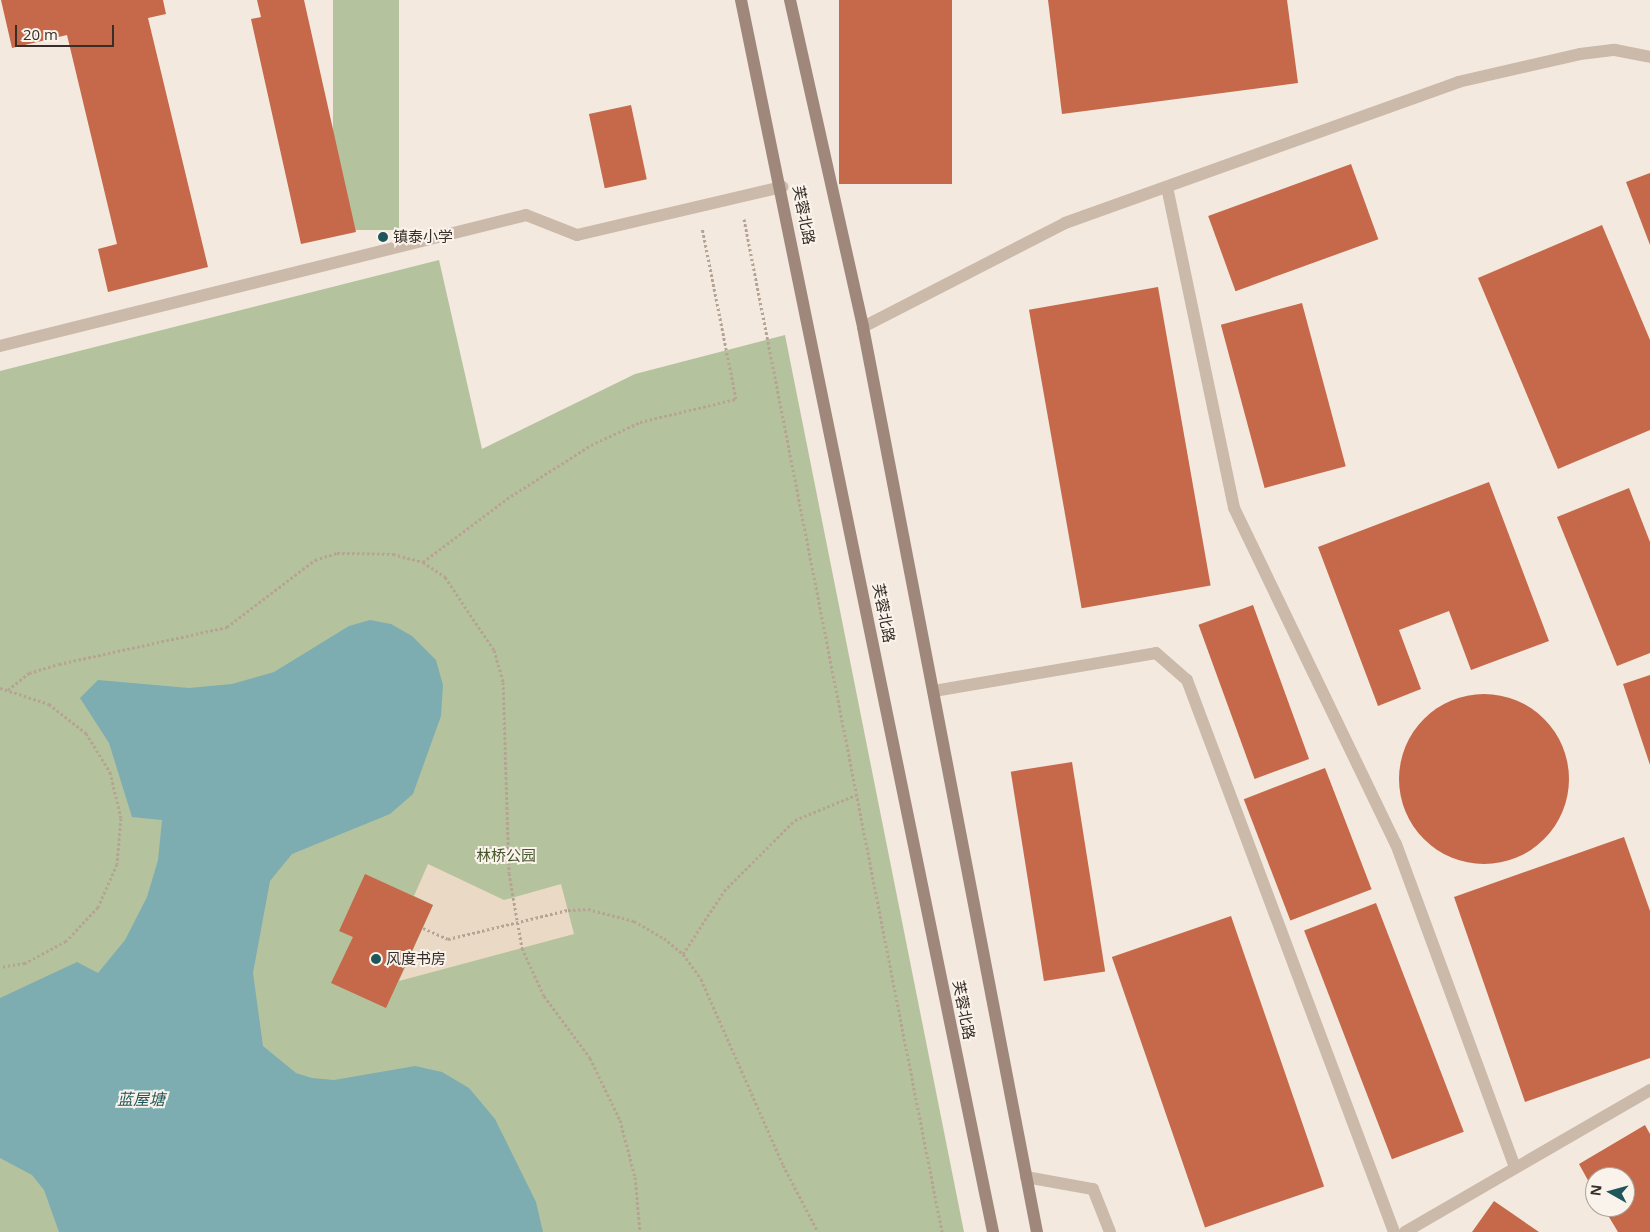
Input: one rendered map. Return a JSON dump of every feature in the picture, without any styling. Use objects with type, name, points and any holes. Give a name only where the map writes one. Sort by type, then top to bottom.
[{"type":"main road","name":"芙蓉北路","points":[[741,0],[782,187],[992,1232]]},
{"type":"main road","name":"芙蓉北路","points":[[790,0],[863,327],[1037,1232]]},
{"type":"street","points":[[863,327],[1065,223],[1458,82],[1580,54],[1615,50],[1650,58]]},
{"type":"street","points":[[0,346],[526,215],[577,235],[782,187]]},
{"type":"street","points":[[1167,187],[1234,508],[1396,844],[1515,1168]]},
{"type":"street","points":[[934,691],[1156,653],[1187,680],[1394,1232]]},
{"type":"street","points":[[1404,1232],[1650,1090]]},
{"type":"street","points":[[1026,1177],[1093,1189],[1110,1232]]},
{"type":"path","points":[[739,196],[942,1232]]},
{"type":"path","points":[[423,562],[511,496],[591,445],[640,422],[736,399],[698,206]]},
{"type":"path","points":[[8,690],[29,673],[59,664],[227,627],[315,560],[337,553],[369,550],[423,562],[445,577],[474,616],[494,650],[503,682],[510,873],[516,924],[529,968],[590,1058],[620,1120],[635,1177],[640,1232]]},
{"type":"path","points":[[0,688],[49,704],[86,733],[110,772],[121,818],[117,864],[98,907],[66,941],[24,963],[0,967]]},
{"type":"path","points":[[683,954],[724,891],[795,820],[856,795]]},
{"type":"path","points":[[423,928],[448,939],[568,910],[606,912],[641,925],[683,954],[701,980],[783,1165],[818,1232]]},
{"type":"green space","points":[[333,0],[399,0],[399,230],[333,230]]},
{"type":"green space","name":"林桥公园","points":[[439,260],[482,449],[635,374],[785,335],[964,1232],[0,1232],[0,371]]},
{"type":"shaded area","points":[[428,864],[504,900],[561,884],[574,934],[399,981],[433,905],[414,896]]},
{"type":"water","name":"蓝屋塘","points":[[370,620],[391,624],[412,636],[436,660],[443,685],[441,716],[413,794],[390,814],[292,854],[270,881],[253,973],[263,1046],[296,1073],[312,1078],[334,1080],[415,1066],[442,1072],[469,1088],[495,1119],[536,1202],[543,1232],[59,1232],[44,1190],[32,1175],[0,1158],[0,998],[77,962],[98,973],[125,940],[147,897],[158,860],[162,820],[132,817],[109,743],[80,698],[98,680],[189,688],[232,684],[274,672],[349,626]]},
{"type":"building","points":[[1,0],[163,0],[166,14],[148,18],[208,267],[108,292],[98,249],[117,244],[67,35],[12,48]]},
{"type":"building","points":[[257,0],[304,0],[356,232],[301,244],[251,19],[261,17]]},
{"type":"building","points":[[839,0],[952,0],[952,184],[839,184]]},
{"type":"building","points":[[1048,0],[1287,0],[1298,83],[1062,114]]},
{"type":"building","points":[[631,105],[647,179],[605,188],[589,114]]},
{"type":"building","points":[[1351,164],[1378,239],[1236,291],[1208,216]]},
{"type":"building","points":[[1650,173],[1650,245],[1626,182]]},
{"type":"building","points":[[1602,225],[1650,340],[1650,430],[1558,469],[1478,278]]},
{"type":"building","points":[[1158,287],[1211,585],[1082,608],[1029,310]]},
{"type":"building","points":[[1302,303],[1346,466],[1265,488],[1221,325]]},
{"type":"building","points":[[1489,482],[1549,641],[1471,670],[1449,611],[1399,630],[1421,689],[1378,706],[1318,547]]},
{"type":"building","points":[[1629,488],[1650,542],[1650,653],[1617,666],[1557,517]]},
{"type":"building","points":[[1253,605],[1309,759],[1255,779],[1198,625]]},
{"type":"building","points":[[1650,675],[1650,765],[1623,684]]},
{"type":"building","points":[[1492,694],[1517,700],[1538,713],[1550,725],[1566,754],[1569,779],[1568,796],[1563,812],[1550,833],[1538,845],[1509,861],[1476,864],[1451,858],[1430,845],[1418,833],[1402,804],[1399,771],[1405,746],[1418,725],[1430,713],[1459,697]]},
{"type":"building","points":[[1072,762],[1105,971],[1044,981],[1011,772]]},
{"type":"building","points":[[1325,768],[1372,889],[1290,921],[1244,799]]},
{"type":"building","points":[[1624,837],[1650,911],[1650,1058],[1525,1102],[1454,897]]},
{"type":"building","name":"风度书房","points":[[365,874],[433,905],[386,1008],[331,983],[353,937],[339,931]]},
{"type":"building","points":[[1376,903],[1464,1132],[1392,1159],[1304,931]]},
{"type":"building","points":[[1231,916],[1324,1186],[1205,1227],[1112,957]]},
{"type":"building","points":[[1645,1125],[1650,1134],[1650,1232],[1618,1232],[1609,1217],[1635,1217],[1635,1167],[1585,1167],[1585,1175],[1579,1164]]},
{"type":"building","points":[[1494,1201],[1539,1232],[1472,1232]]},
{"type":"place","name":"镇泰小学","points":[[383,237]]},
{"type":"place","name":"风度书房","points":[[376,959]]}]
